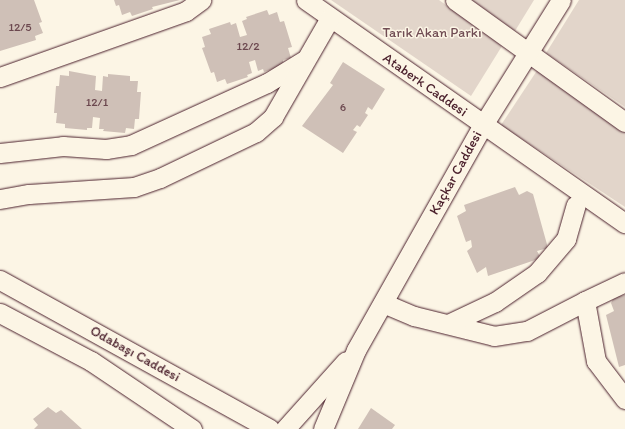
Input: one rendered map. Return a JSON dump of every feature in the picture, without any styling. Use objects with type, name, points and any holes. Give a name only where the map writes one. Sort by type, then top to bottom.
[{"type":"street","points":[[0,77],[186,11],[201,0]]},
{"type":"street","name":"Ataberk Caddesi","points":[[306,0],[625,223]]},
{"type":"street","points":[[455,0],[625,122]]},
{"type":"street","name":"Kaçkar Caddesi","points":[[323,429],[356,350],[483,125],[561,0]]},
{"type":"street","points":[[0,199],[29,194],[134,187],[160,178],[256,132],[273,117],[304,60],[330,18]]},
{"type":"street","points":[[0,153],[63,146],[106,149],[131,145],[267,83],[304,60]]},
{"type":"street","points":[[448,324],[495,302],[538,273],[566,238],[576,205]]},
{"type":"street","name":"Odabaşı Caddesi","points":[[0,280],[270,429]]},
{"type":"street","points":[[383,303],[414,316],[494,336],[527,331],[625,282]]},
{"type":"street","points":[[585,301],[596,361],[625,399]]},
{"type":"street","name":"Odabaşı Caddesi","points":[[0,313],[90,361],[192,429]]},
{"type":"street","name":"Kaçkar Caddesi","points":[[286,429],[356,350]]},
{"type":"green space","name":"Tarık Akan Parkı","points":[[331,0],[439,0],[502,46],[471,96]]},
{"type":"green space","points":[[472,0],[534,0],[515,31]]},
{"type":"green space","points":[[579,0],[625,0],[625,107],[546,53]]},
{"type":"green space","points":[[538,69],[625,132],[625,207],[501,125]]},
{"type":"building","points":[[0,0],[34,0],[42,22],[39,23],[43,33],[35,36],[36,40],[0,51]]},
{"type":"building","points":[[114,0],[180,0],[152,7],[153,9],[132,16],[130,12],[122,15],[119,5],[116,6]]},
{"type":"building","points":[[267,10],[269,15],[277,12],[280,22],[284,21],[292,47],[288,48],[291,58],[283,60],[284,65],[264,72],[263,69],[258,71],[255,60],[249,62],[252,73],[247,75],[248,77],[227,84],[225,79],[217,82],[214,72],[211,73],[202,48],[205,47],[202,37],[211,34],[209,29],[230,22],[231,25],[236,23],[240,37],[247,35],[242,21],[247,19],[246,17]]},
{"type":"building","points":[[343,62],[385,89],[372,110],[368,107],[365,113],[368,115],[360,127],[357,125],[353,130],[357,132],[343,153],[302,126],[333,85],[330,83]]},
{"type":"building","points":[[69,71],[96,76],[95,90],[102,91],[103,76],[108,77],[108,74],[130,76],[130,81],[138,81],[137,92],[141,92],[139,119],[135,119],[134,129],[126,128],[125,133],[103,131],[104,129],[99,129],[100,118],[93,117],[92,128],[87,128],[87,130],[65,128],[65,124],[56,123],[57,113],[54,113],[56,86],[59,86],[60,75],[69,76]]},
{"type":"building","points":[[515,187],[519,195],[527,191],[533,194],[548,248],[537,251],[541,258],[488,276],[486,267],[477,273],[467,251],[472,247],[471,240],[466,242],[457,216],[466,211],[464,205]]},
{"type":"building","points":[[625,295],[625,365],[619,367],[606,315],[614,311],[611,303],[614,297]]},
{"type":"building","points":[[48,407],[56,413],[61,410],[82,429],[34,429],[38,425],[33,419]]},
{"type":"building","points":[[371,408],[395,425],[392,429],[358,429]]}]
